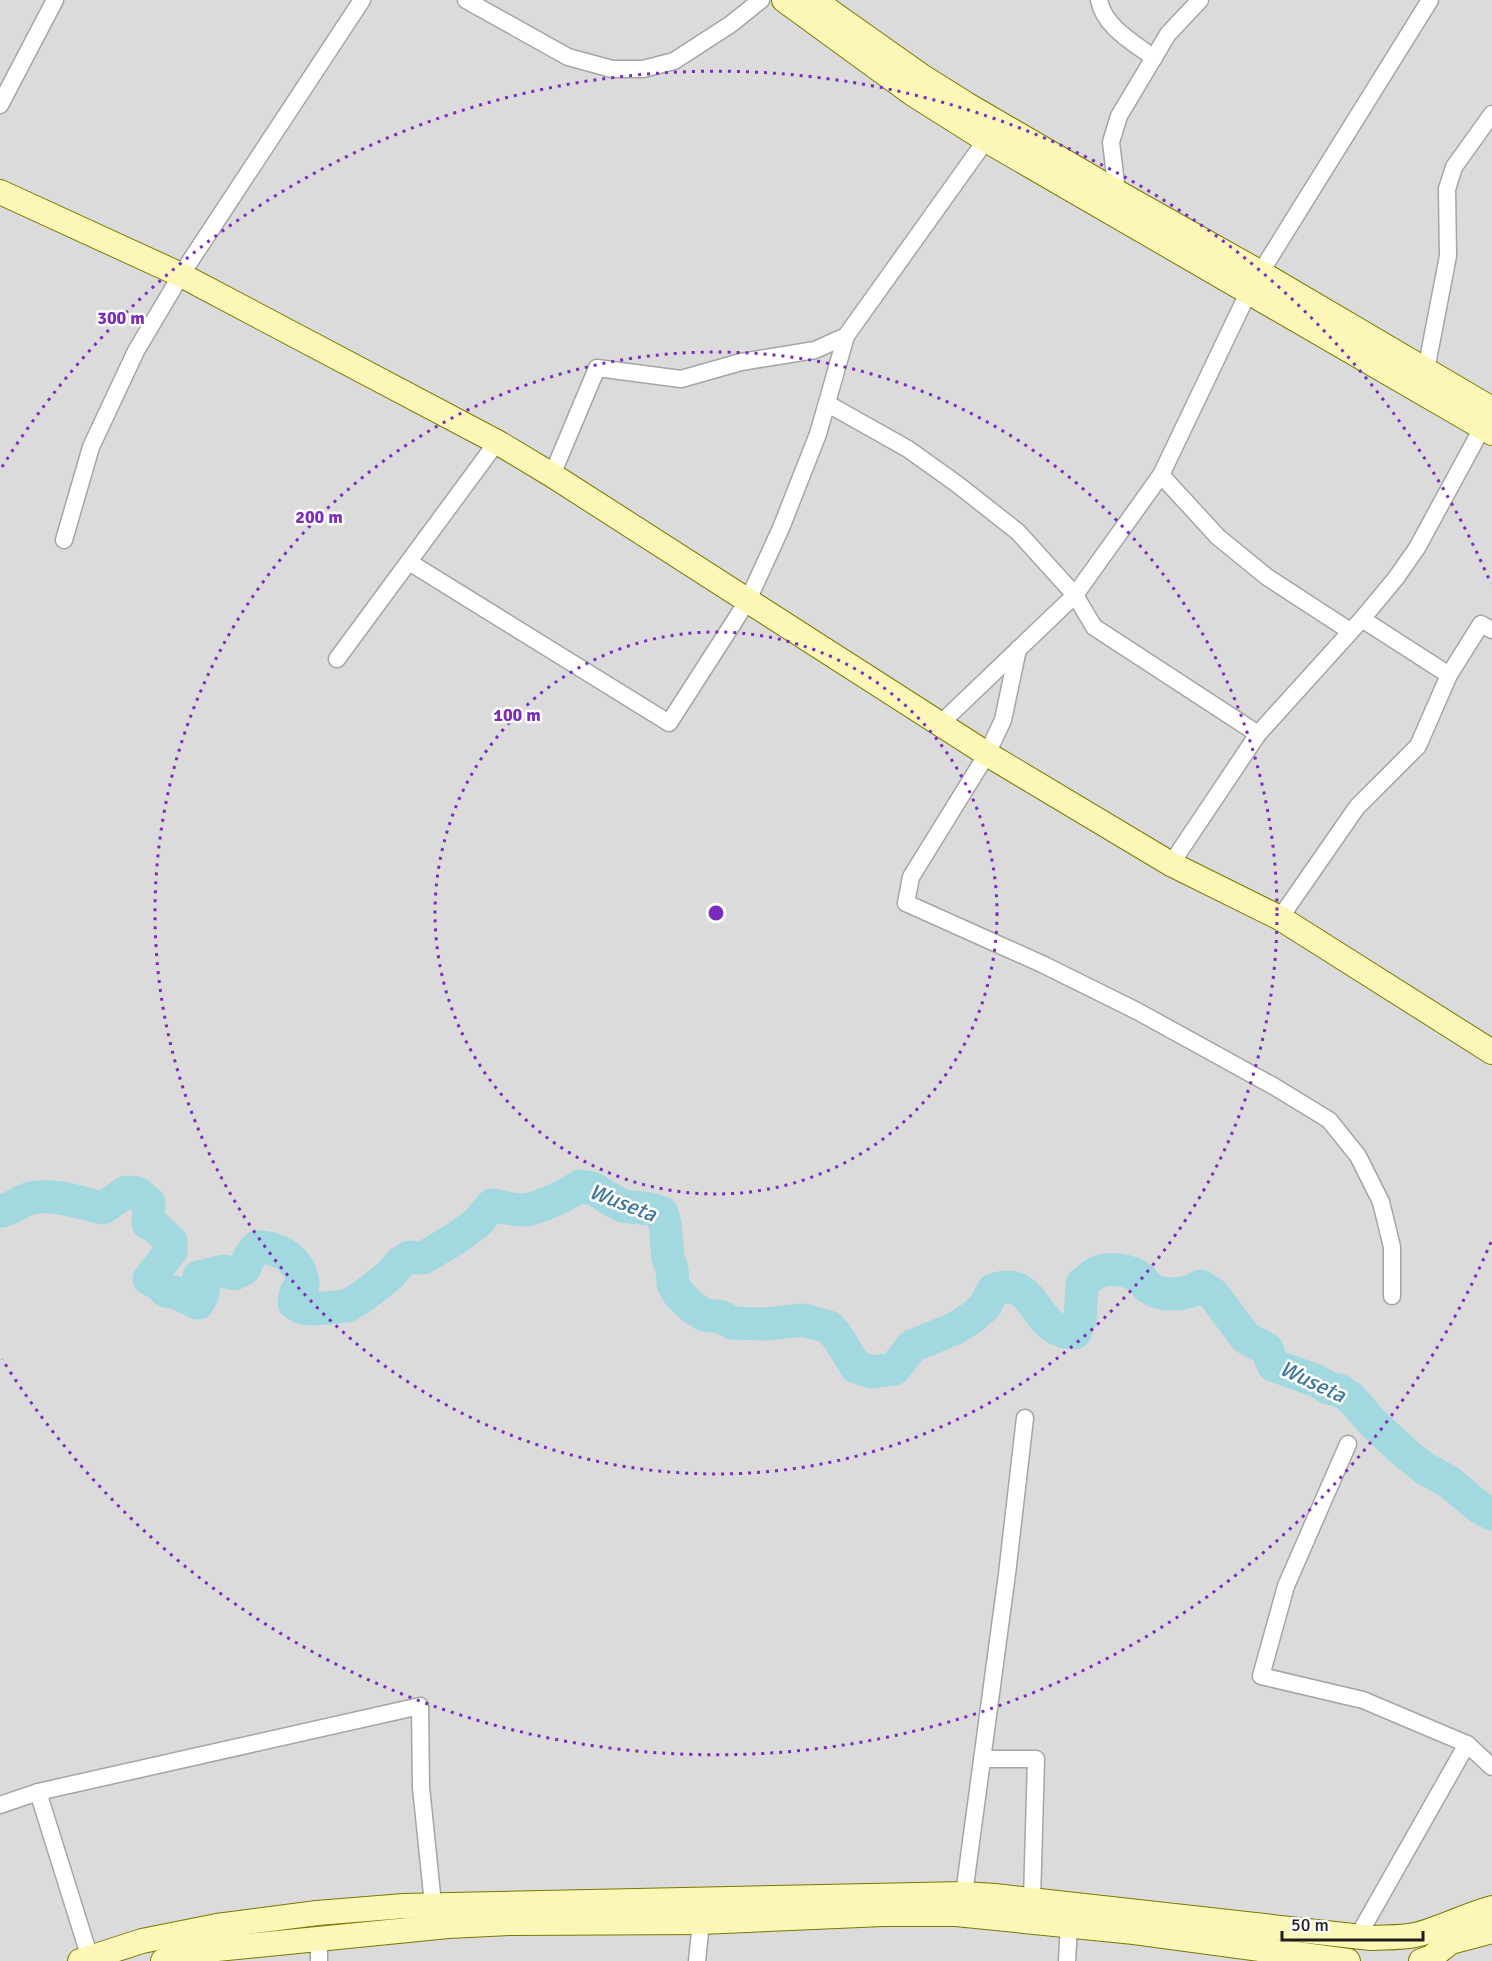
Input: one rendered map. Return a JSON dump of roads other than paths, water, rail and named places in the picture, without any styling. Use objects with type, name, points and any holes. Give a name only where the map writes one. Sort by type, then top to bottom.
[{"type":"street","points":[[0,105],[55,0]]},
{"type":"street","points":[[64,540],[92,447],[136,351],[181,275],[362,0]]},
{"type":"street","points":[[466,0],[568,57],[612,69],[643,69],[674,62],[731,24],[760,0]]},
{"type":"street","points":[[784,0],[913,94],[986,140],[1426,370],[1490,420]]},
{"type":"street","points":[[814,0],[923,77],[1117,192],[1255,282],[1490,420]]},
{"type":"street","points":[[1099,0],[1100,7],[1118,31],[1154,58]]},
{"type":"street","points":[[1117,192],[1111,142],[1119,116],[1168,34],[1200,0]]},
{"type":"street","points":[[940,724],[1076,595],[1161,475],[1255,282],[1430,0]]},
{"type":"street","points":[[1426,370],[1448,256],[1447,189],[1455,167],[1492,114]]},
{"type":"street","points":[[409,562],[669,723],[748,600],[781,528],[818,434],[846,336],[986,140]]},
{"type":"street","points":[[0,192],[181,275],[497,442],[987,754],[1171,864],[1280,918],[1492,1052]]},
{"type":"street","points":[[552,475],[597,368],[681,379],[741,362],[814,350],[846,336]]},
{"type":"street","points":[[828,404],[908,449],[957,483],[1017,532],[1076,595],[1094,627],[1258,734]]},
{"type":"street","points":[[1171,864],[1258,734],[1396,578],[1417,548],[1490,420]]},
{"type":"street","points":[[337,659],[497,442]]},
{"type":"street","points":[[1161,475],[1218,537],[1267,577],[1449,675]]},
{"type":"street","points":[[1280,918],[1357,807],[1418,746],[1449,675],[1481,624],[1492,630]]},
{"type":"street","points":[[1018,648],[1003,720],[987,754],[911,877],[906,903],[1042,964],[1137,1011],[1275,1087],[1329,1120],[1358,1156],[1382,1202],[1392,1247],[1392,1296]]},
{"type":"street","points":[[964,1894],[1025,1418]]},
{"type":"street","points":[[1348,1444],[1286,1586],[1261,1676],[1363,1700],[1467,1744],[1492,1767]]},
{"type":"street","points":[[0,1805],[38,1792],[420,1706],[421,1787],[433,1904]]},
{"type":"street","points":[[1362,1929],[1467,1744]]},
{"type":"street","points":[[982,1759],[1036,1759],[1032,1900]]},
{"type":"street","points":[[38,1792],[85,1959],[142,1941],[217,1926],[317,1913],[433,1904],[631,1911],[701,1922],[883,1914],[956,1914],[1069,1925],[1348,1961]]},
{"type":"street","points":[[163,1961],[217,1949],[319,1950],[448,1926],[510,1923],[631,1911],[964,1894],[1371,1938],[1422,1933],[1492,1908]]},
{"type":"street","points":[[697,1961],[701,1922]]},
{"type":"street","points":[[1067,1961],[1069,1925]]},
{"type":"street","points":[[1423,1960],[1451,1942],[1492,1931]]},
{"type":"street","points":[[1422,1933],[1423,1960]]},
{"type":"waterway","name":"Wuseta","points":[[0,1211],[27,1199],[40,1197],[67,1199],[103,1208],[126,1192],[137,1193],[149,1203],[148,1223],[157,1228],[171,1242],[171,1251],[149,1279],[158,1283],[166,1291],[177,1293],[198,1303],[203,1293],[197,1285],[199,1277],[224,1271],[234,1274],[244,1269],[257,1247],[266,1248],[288,1257],[299,1269],[303,1285],[296,1292],[294,1303],[302,1308],[316,1309],[347,1306],[390,1275],[400,1263],[410,1257],[423,1258],[455,1239],[477,1223],[492,1205],[526,1210],[554,1200],[580,1186],[592,1188],[622,1206],[650,1209],[662,1213],[673,1284],[678,1293],[693,1308],[705,1315],[722,1317],[732,1323],[766,1324],[803,1320],[829,1327],[856,1367],[872,1372],[894,1369],[912,1346],[956,1328],[973,1317],[985,1306],[993,1290],[1008,1287],[1019,1290],[1027,1296],[1050,1324],[1060,1330],[1075,1333],[1080,1320],[1082,1284],[1098,1272],[1118,1270],[1131,1273],[1142,1279],[1147,1286],[1167,1294],[1182,1293],[1201,1286],[1213,1294],[1246,1338],[1267,1349],[1273,1365],[1317,1381],[1328,1388],[1339,1390],[1351,1398],[1372,1422],[1403,1451],[1424,1468],[1449,1482],[1480,1508],[1492,1514]]}]
